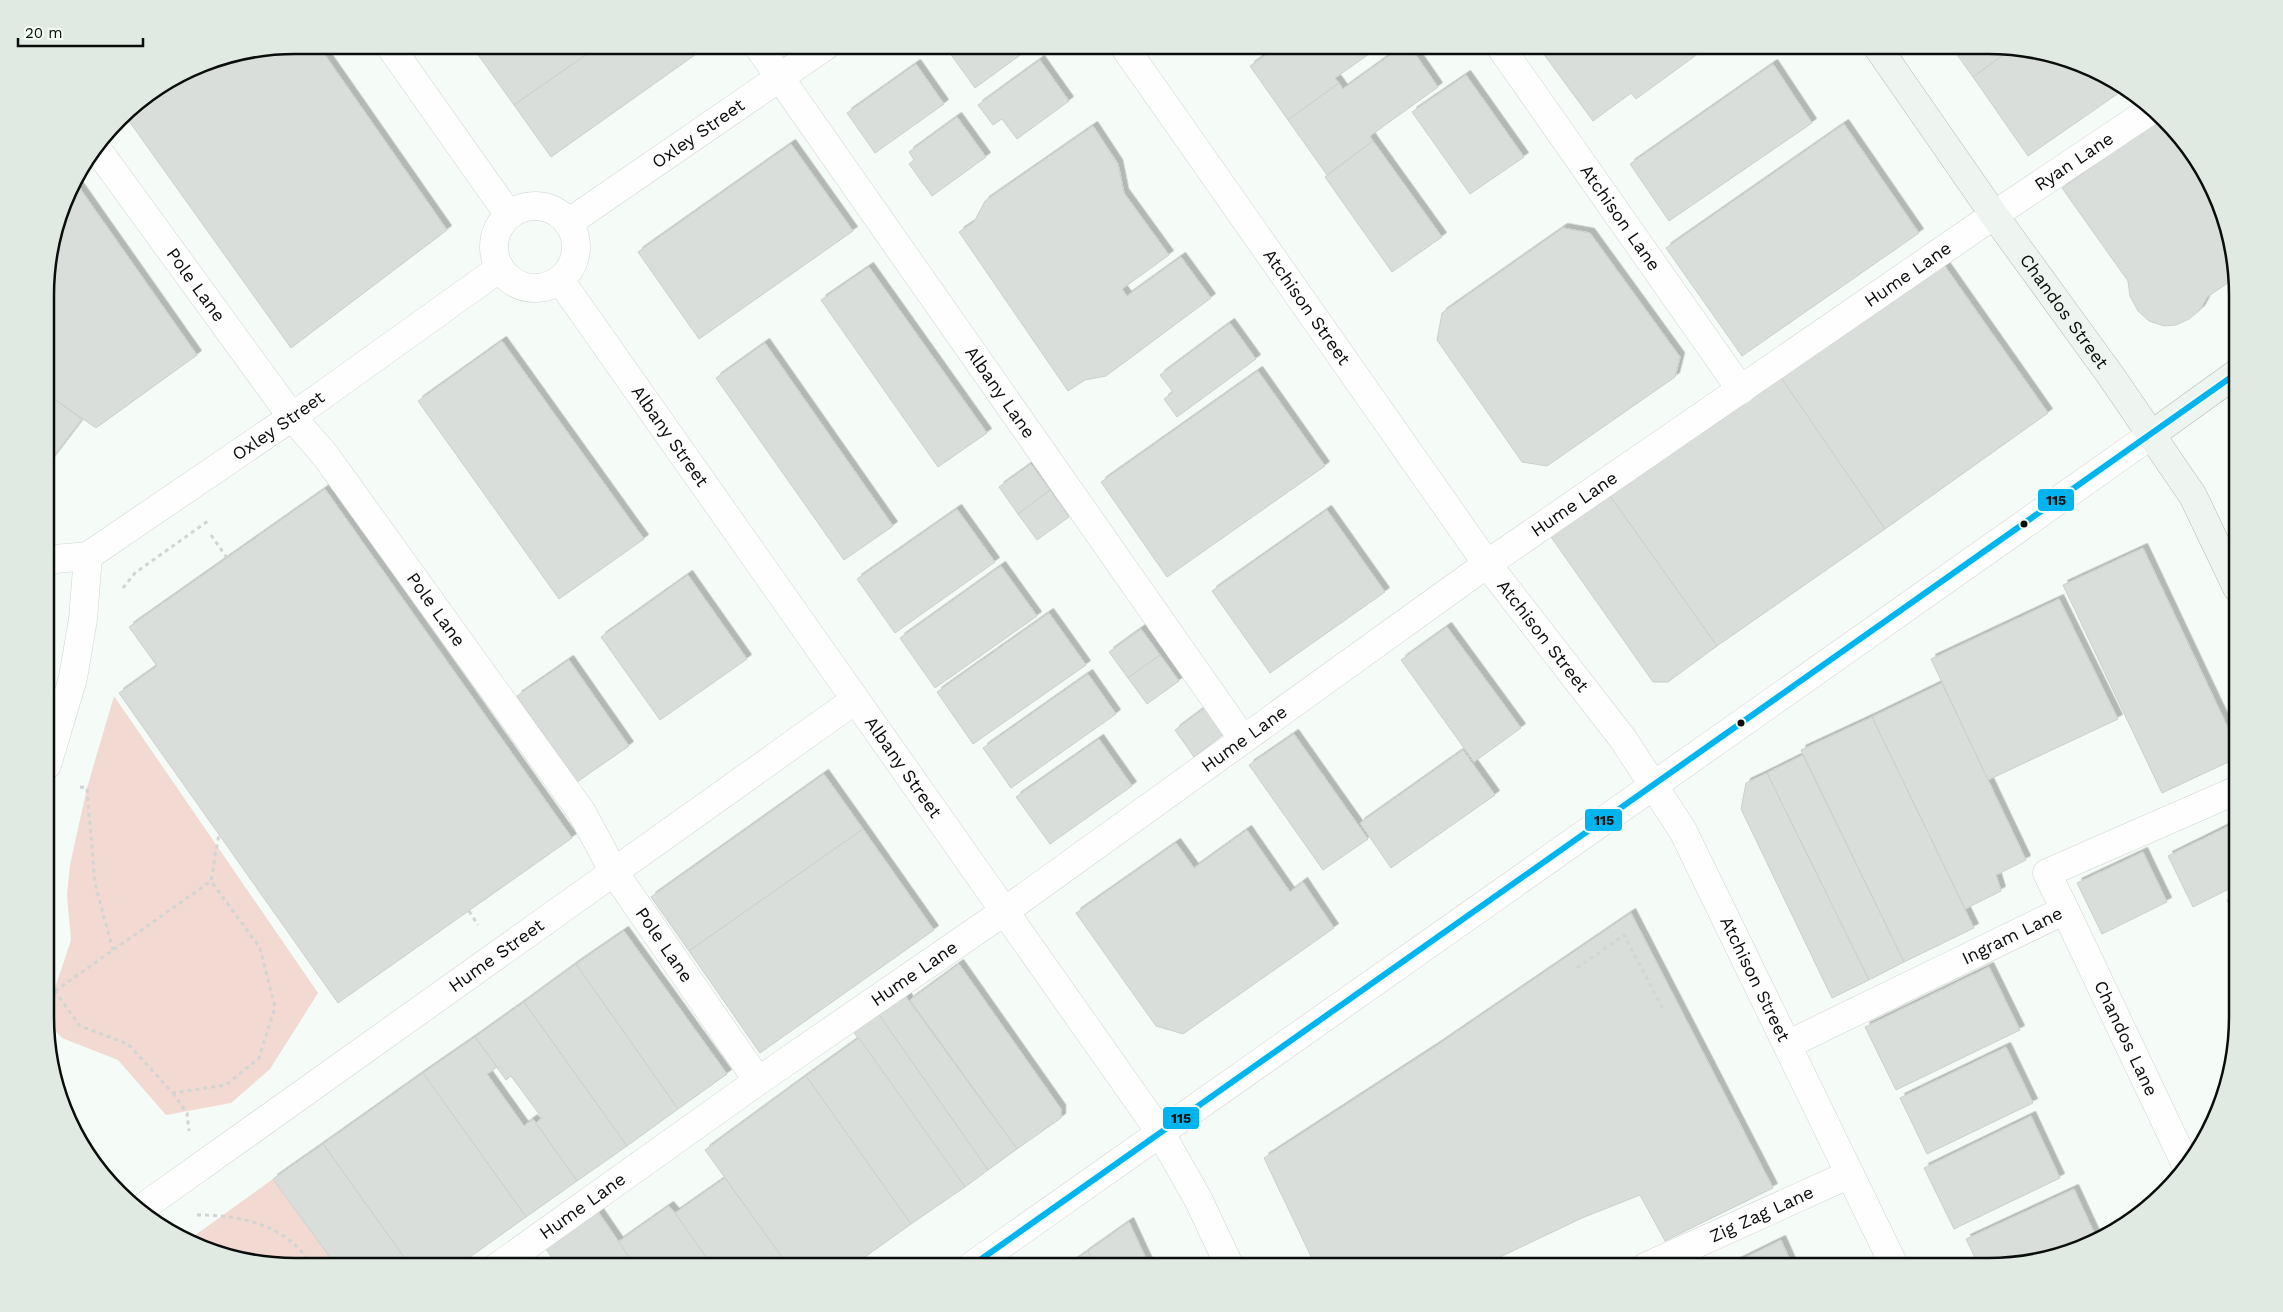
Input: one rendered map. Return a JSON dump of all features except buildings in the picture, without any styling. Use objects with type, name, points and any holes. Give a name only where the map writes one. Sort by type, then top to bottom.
[{"type":"main road","name":"Chandos Street","points":[[1882,54],[2194,496],[2229,569]]},
{"type":"main road","points":[[2151,435],[2229,379]]},
{"type":"street","points":[[395,54],[509,215]]},
{"type":"street","name":"Albany Lane","points":[[764,54],[1243,740]]},
{"type":"street","name":"Oxley Street","points":[[568,223],[815,54]]},
{"type":"street","name":"Atchison Street","points":[[1129,54],[1487,564],[1623,739],[1684,831],[1789,1044],[1891,1258]]},
{"type":"street","name":"Atchison Lane","points":[[1505,54],[1741,390]]},
{"type":"street","name":"Ryan Lane","points":[[1994,215],[2146,113]]},
{"type":"street","name":"Pole Lane","points":[[100,153],[292,417],[325,455],[429,617],[581,811],[614,872],[758,1081]]},
{"type":"street","points":[[540,205],[556,211],[568,223],[575,237],[576,253],[570,268],[560,280],[544,286],[528,287],[512,281],[500,268],[495,254],[494,240],[500,226],[509,215],[524,207],[540,205]]},
{"type":"street","name":"Hume Lane","points":[[510,1258],[758,1081],[1005,911],[1487,564],[1994,215]]},
{"type":"street","name":"Oxley Street","points":[[54,559],[88,556],[292,417],[500,268]]},
{"type":"street","name":"Albany Street","points":[[560,280],[1160,1132],[1198,1199],[1226,1258]]},
{"type":"street","points":[[983,1258],[2151,435]]},
{"type":"street","points":[[54,742],[73,678],[83,619],[88,556]]},
{"type":"street","name":"Hume Street","points":[[145,1206],[855,700]]},
{"type":"street","name":"Ingram Lane","points":[[1789,1044],[2065,910],[2047,874],[2229,794]]},
{"type":"street","name":"Chandos Lane","points":[[2065,910],[2183,1158]]},
{"type":"street","name":"Zig Zag Lane","points":[[1665,1258],[1850,1174]]},
{"type":"path","points":[[119,595],[135,573],[214,516]]},
{"type":"path","points":[[211,535],[227,558]]},
{"type":"path","points":[[80,787],[88,788],[95,884],[113,950]]},
{"type":"path","points":[[189,1136],[187,1113],[173,1094],[128,1044],[80,1026],[56,991],[211,881],[219,834]]},
{"type":"path","points":[[173,1094],[226,1085],[259,1058],[275,1007],[260,948],[211,881]]},
{"type":"path","points":[[1577,968],[1624,935],[1663,1009]]},
{"type":"path","points":[[196,1215],[250,1220],[289,1238],[306,1258]]},
{"type":"shaded area","points":[[114,696],[318,993],[270,1069],[231,1103],[166,1115],[118,1060],[62,1038],[54,1029],[54,991],[71,940],[67,895],[70,865],[87,788]]},
{"type":"shaded area","points":[[273,1179],[330,1258],[279,1258],[248,1254],[194,1236]]},
{"type":"transit line","name":"115","points":[[983,1258],[2229,379]]}]
